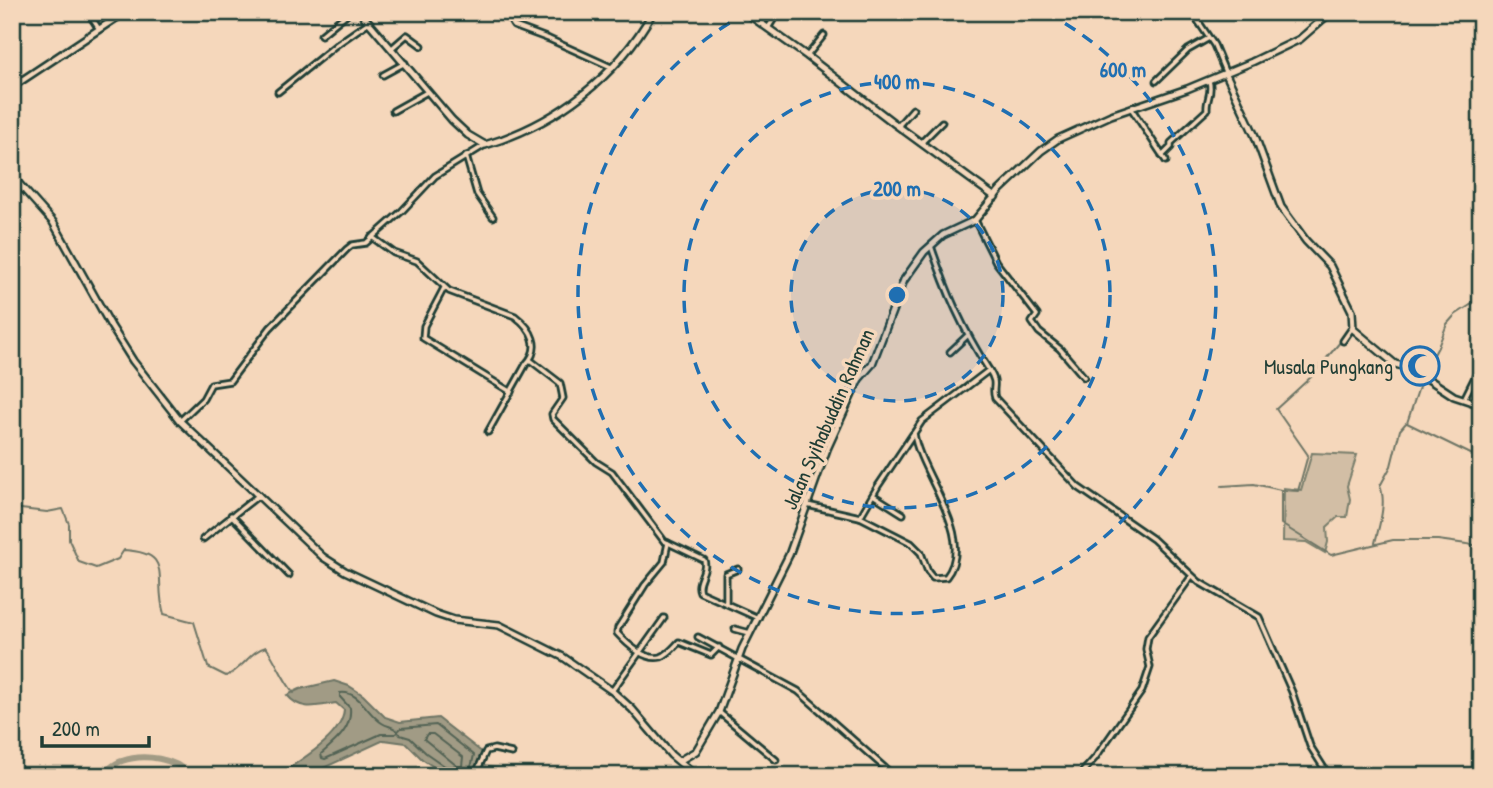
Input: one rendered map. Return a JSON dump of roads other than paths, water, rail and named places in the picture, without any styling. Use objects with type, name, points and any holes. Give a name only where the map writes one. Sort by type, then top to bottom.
[{"type":"street","points":[[88,12],[99,29]]},
{"type":"street","points":[[12,87],[125,12]]},
{"type":"street","points":[[321,35],[349,12]]},
{"type":"street","points":[[360,12],[459,127],[485,145]]},
{"type":"street","points":[[517,12],[512,23],[514,26],[576,50],[613,68]]},
{"type":"street","points":[[180,421],[203,399],[211,384],[230,381],[270,328],[347,249],[352,245],[364,244],[402,211],[435,176],[485,145],[535,126],[589,89],[613,68],[635,42],[653,12]]},
{"type":"street","points":[[745,12],[995,197]]},
{"type":"street","points":[[768,29],[778,12]]},
{"type":"street","points":[[1192,12],[1209,38],[1255,136],[1281,207],[1306,241],[1330,267],[1352,311],[1352,328],[1343,341]]},
{"type":"street","name":"Jalan Syihabuddin Rahman","points":[[679,761],[696,751],[719,712],[750,634],[786,560],[827,449],[859,379],[872,364],[904,279],[930,246],[943,235],[975,220],[995,197],[1052,143],[1070,132],[1131,107],[1226,74],[1295,42],[1331,12]]},
{"type":"street","points":[[278,92],[331,48],[369,22]]},
{"type":"street","points":[[392,48],[407,35],[422,46]]},
{"type":"street","points":[[807,56],[824,35]]},
{"type":"street","points":[[1156,81],[1188,50],[1209,38]]},
{"type":"street","points":[[383,75],[405,64]]},
{"type":"street","points":[[1162,156],[1171,147],[1170,144],[1207,110],[1206,103],[1211,92],[1209,81]]},
{"type":"street","points":[[393,111],[428,91]]},
{"type":"street","points":[[1131,107],[1166,161]]},
{"type":"street","points":[[898,126],[913,109]]},
{"type":"street","points":[[921,143],[942,122]]},
{"type":"street","points":[[466,156],[477,194],[493,217]]},
{"type":"street","points":[[12,176],[53,222],[117,336],[180,421],[320,554],[345,571],[442,616],[503,626],[572,662],[612,691],[696,776]]},
{"type":"street","points":[[975,220],[996,262],[1038,315],[1032,322],[1084,377]]},
{"type":"street","points":[[372,237],[394,253],[417,261],[444,288],[456,295],[518,318],[536,344],[535,353],[488,432]]},
{"type":"street","points":[[930,246],[953,308],[996,384],[995,398],[1073,484],[1153,539],[1192,577],[1259,617],[1292,692],[1310,746],[1329,776]]},
{"type":"street","points":[[444,288],[425,322],[423,338],[511,392]]},
{"type":"street","points":[[1352,328],[1395,364],[1413,369],[1454,396],[1481,405]]},
{"type":"street","points":[[950,352],[967,336]]},
{"type":"street","points":[[1465,397],[1481,359]]},
{"type":"street","points":[[530,360],[559,383],[563,398],[552,414],[553,419],[596,462],[612,472],[668,543],[704,560],[706,565],[698,590],[705,596],[726,602],[758,618]]},
{"type":"street","points":[[860,517],[922,421],[989,370]]},
{"type":"street","points":[[805,505],[860,517],[915,546],[933,578],[942,579],[949,574],[955,559],[955,541],[945,504],[921,460],[914,433]]},
{"type":"street","points":[[203,539],[259,495]]},
{"type":"street","points":[[873,495],[903,514]]},
{"type":"street","points":[[231,515],[289,575]]},
{"type":"street","points":[[668,543],[664,562],[645,585],[617,631],[628,644],[641,652],[660,657],[681,642],[711,655],[719,647]]},
{"type":"street","points":[[726,602],[726,574],[738,569]]},
{"type":"street","points":[[1079,776],[1095,758],[1142,691],[1150,667],[1146,649],[1148,637],[1192,577]]},
{"type":"street","points":[[612,691],[664,618]]},
{"type":"street","points":[[735,629],[750,634]]},
{"type":"street","points":[[698,637],[740,657],[798,691],[894,776]]},
{"type":"street","points":[[719,712],[776,760]]},
{"type":"street","points":[[475,776],[483,754],[491,749],[512,752]]},
{"type":"water","points":[[334,681],[363,695],[385,717],[400,722],[438,718],[483,753],[475,776],[447,776],[422,759],[406,743],[384,740],[306,776],[277,776],[327,739],[336,730],[344,710],[336,703],[304,706],[287,695]]},
{"type":"waterway","points":[[1424,373],[1447,324],[1455,315],[1481,298]]},
{"type":"waterway","points":[[1281,490],[1298,491],[1308,455],[1276,409],[1311,377],[1341,341]]},
{"type":"waterway","points":[[1422,378],[1407,423],[1481,459]]},
{"type":"waterway","points":[[1375,543],[1383,507],[1380,486],[1391,466],[1400,430],[1406,423]]},
{"type":"waterway","points":[[1222,486],[1254,484],[1281,490],[1281,524],[1331,555],[1393,540],[1438,540],[1481,546]]},
{"type":"waterway","points":[[12,508],[47,512],[63,509],[69,524],[69,540],[79,562],[96,568],[118,559],[124,550],[150,556],[159,569],[164,614],[194,622],[208,667],[226,676],[255,652],[266,647],[294,693]]},
{"type":"waterway","points":[[98,776],[119,762],[140,757],[168,761],[191,776]]},
{"type":"waterway","points":[[475,766],[522,776]]},
{"type":"place","name":"Musala Pungkang","points":[[1420,366]]}]
